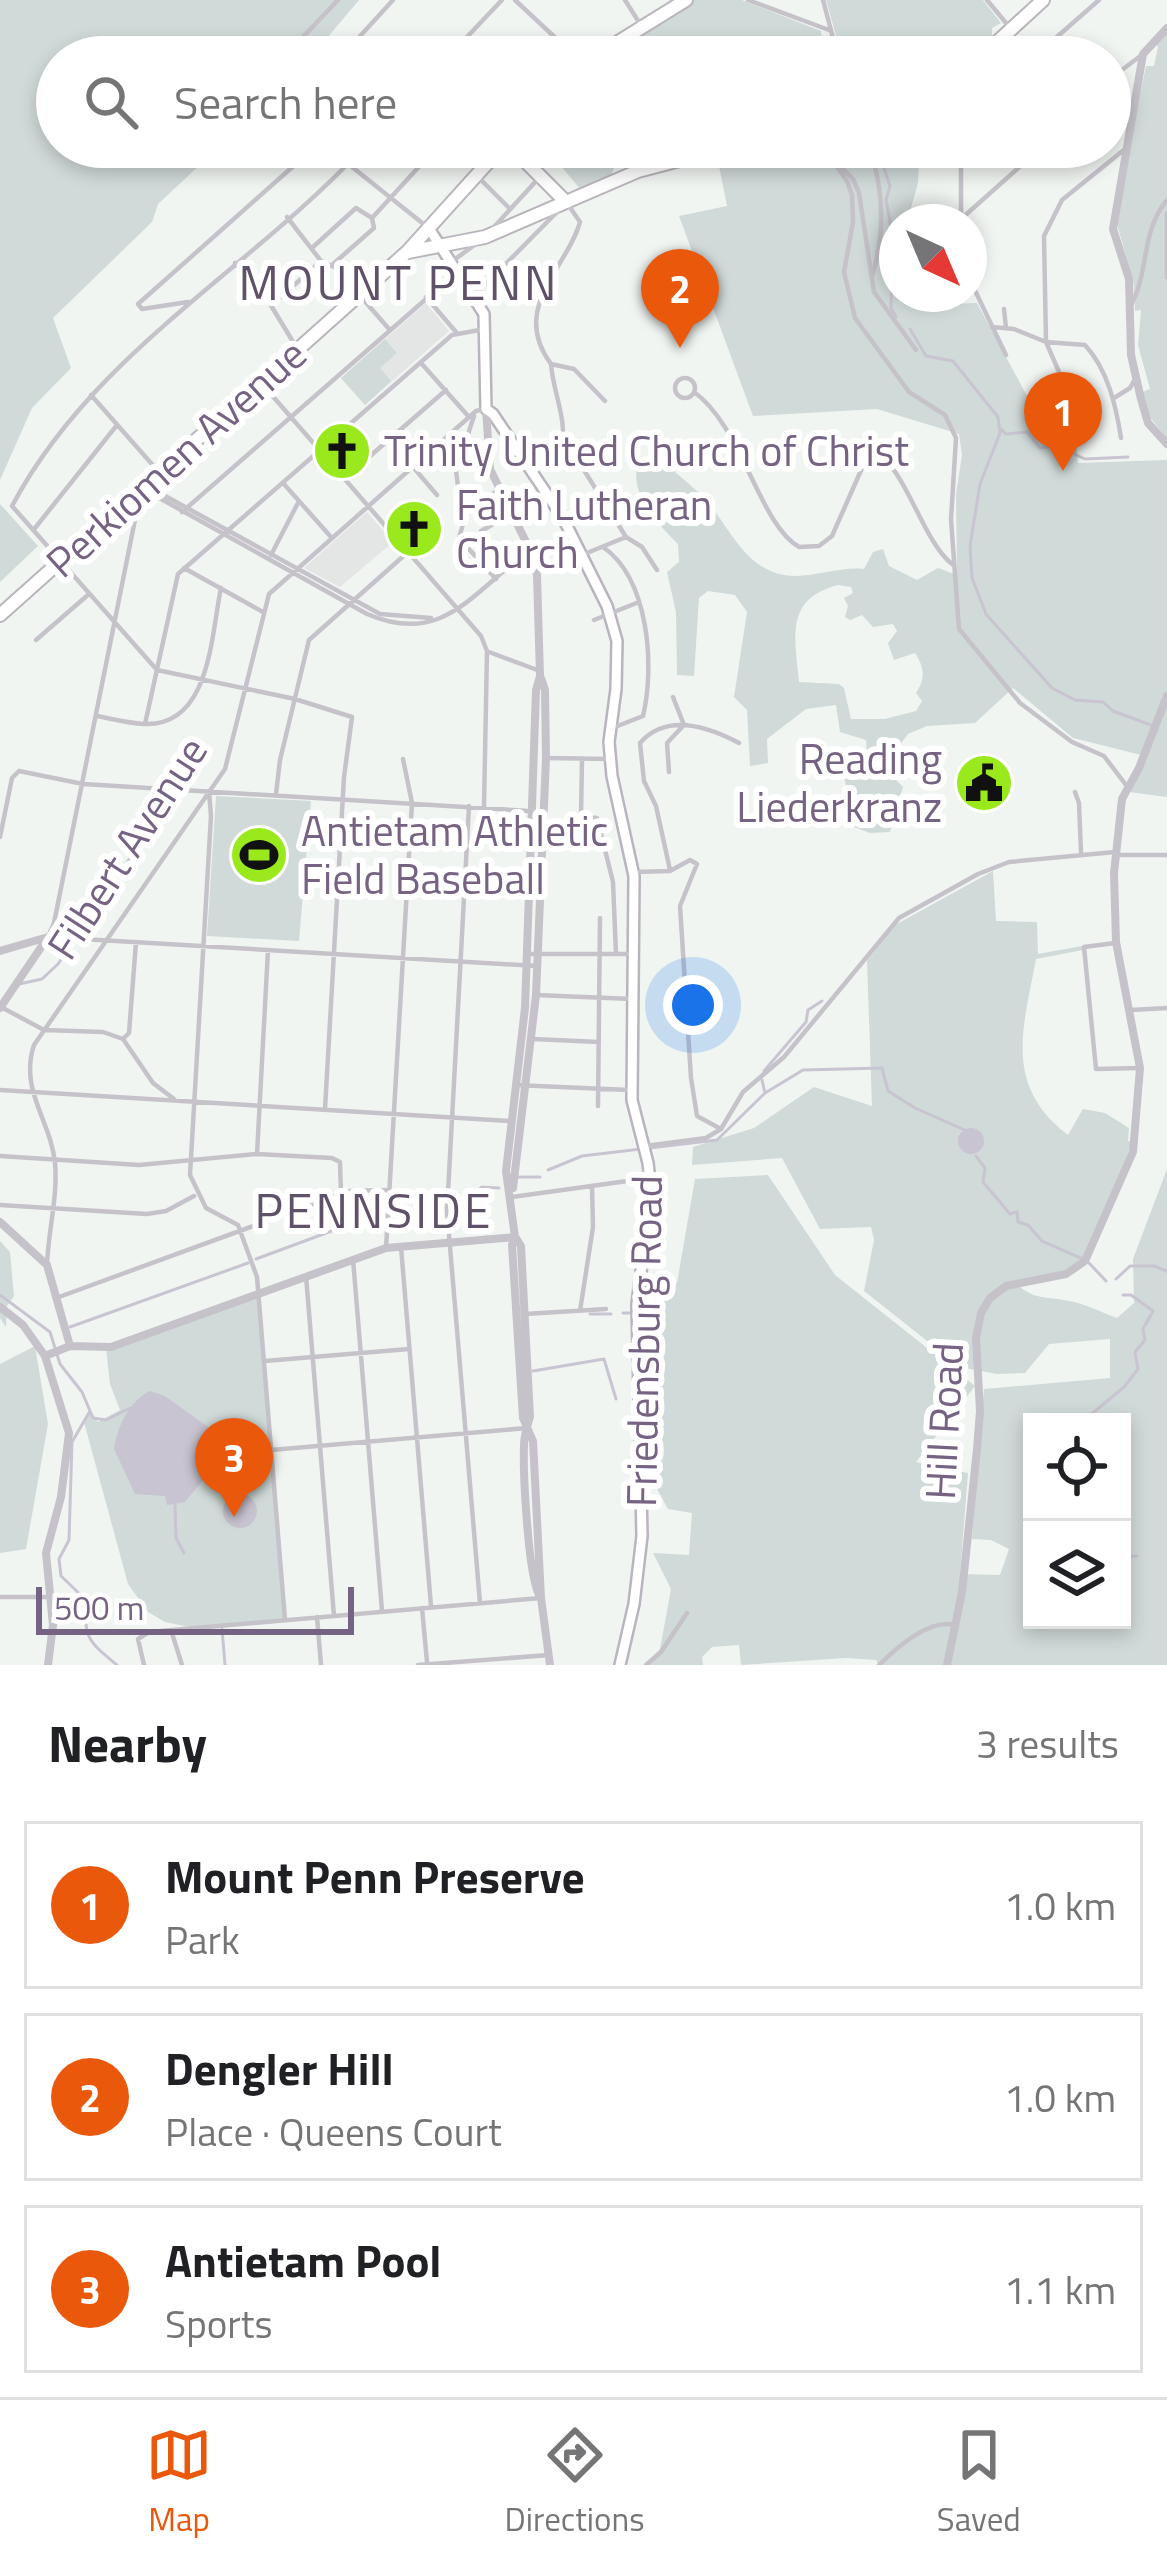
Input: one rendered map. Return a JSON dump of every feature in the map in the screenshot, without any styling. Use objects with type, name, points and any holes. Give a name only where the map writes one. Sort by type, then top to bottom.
[{"type":"main road","points":[[628,36],[686,0]]},
{"type":"main road","points":[[1006,34],[1043,0]]},
{"type":"main road","name":"Perkiomen Avenue","points":[[0,615],[407,252],[485,168]]},
{"type":"main road","points":[[532,168],[566,202]]},
{"type":"main road","points":[[407,252],[484,237],[649,168]]},
{"type":"main road","points":[[430,230],[484,314],[481,410]]},
{"type":"main road","name":"Friedensburg Road","points":[[481,410],[531,468],[581,552],[610,613],[617,662],[610,760],[633,872],[632,1090],[651,1178],[637,1304],[643,1520],[634,1604],[620,1665]]},
{"type":"street","points":[[304,36],[338,0]]},
{"type":"street","points":[[360,36],[393,0]]},
{"type":"street","points":[[468,36],[502,0]]},
{"type":"street","points":[[514,0],[553,36]]},
{"type":"street","points":[[625,0],[642,27]]},
{"type":"street","points":[[748,0],[829,29]]},
{"type":"street","points":[[823,0],[831,36]]},
{"type":"street","points":[[987,0],[1006,34]]},
{"type":"street","points":[[1058,36],[1099,0]]},
{"type":"street","points":[[1131,63],[1167,28]]},
{"type":"street","points":[[1131,117],[1143,54]]},
{"type":"street","points":[[191,301],[142,309],[138,304],[291,168]]},
{"type":"street","points":[[325,1109],[352,717],[295,699],[157,670],[12,506],[33,468],[105,378],[343,168]]},
{"type":"street","points":[[357,168],[430,230]]},
{"type":"street","points":[[372,218],[418,168]]},
{"type":"street","points":[[839,168],[854,207],[844,272],[855,318],[908,392],[939,410],[954,429],[958,454],[951,497],[952,564],[957,622],[1020,703],[1072,742],[1104,756],[1127,787]]},
{"type":"street","points":[[842,168],[859,193],[870,281],[916,350]]},
{"type":"street","points":[[870,281],[882,237],[874,168]]},
{"type":"street","points":[[961,168],[961,204]]},
{"type":"street","points":[[961,197],[977,204],[1018,168]]},
{"type":"street","points":[[1079,434],[1073,403],[1046,342],[1044,236],[1062,200],[1101,168]]},
{"type":"street","points":[[1122,168],[1113,229],[1130,279],[1130,342],[1148,423],[1167,445]]},
{"type":"street","points":[[476,176],[510,209]]},
{"type":"street","points":[[184,510],[427,297],[541,176]]},
{"type":"street","points":[[1131,305],[1141,284],[1143,250],[1155,216],[1167,200]]},
{"type":"street","points":[[474,296],[566,202],[578,216],[578,231],[546,281],[539,313],[542,350],[551,364],[563,418],[562,447]]},
{"type":"street","points":[[313,247],[356,208],[372,218],[374,229],[332,265]]},
{"type":"street","points":[[1155,216],[1167,216],[1167,278]]},
{"type":"street","points":[[287,217],[321,261],[332,265],[389,329]]},
{"type":"street","points":[[272,305],[321,261]]},
{"type":"street","points":[[236,262],[272,305],[298,349]]},
{"type":"street","points":[[1130,279],[1141,284]]},
{"type":"street","points":[[427,297],[456,332]]},
{"type":"street","points":[[1004,309],[1006,328]]},
{"type":"street","points":[[985,312],[1006,355]]},
{"type":"street","points":[[992,327],[1046,342],[1085,346],[1114,398],[1121,438]]},
{"type":"street","points":[[145,724],[173,584],[184,568],[456,332],[485,329]]},
{"type":"street","points":[[422,363],[469,417]]},
{"type":"street","points":[[551,364],[574,369],[605,401]]},
{"type":"street","points":[[1114,398],[1124,394],[1136,378]]},
{"type":"street","points":[[260,382],[477,630],[487,651],[484,807]]},
{"type":"street","points":[[344,479],[446,390]]},
{"type":"street","points":[[694,392],[734,440],[782,532],[799,547],[819,546],[832,536],[874,441]]},
{"type":"street","points":[[1124,394],[1141,399]]},
{"type":"street","points":[[91,395],[158,471]]},
{"type":"street","points":[[481,410],[456,471],[463,524],[459,538],[496,579]]},
{"type":"street","points":[[481,410],[488,461],[530,550],[539,590],[532,960],[536,995],[533,1039],[520,1085]]},
{"type":"street","name":"Filbert Avenue","points":[[31,1093],[30,1060],[44,1030],[225,769],[269,594],[481,410]]},
{"type":"street","points":[[34,530],[117,425]]},
{"type":"street","points":[[531,468],[562,447],[570,448],[626,537],[642,548],[657,570]]},
{"type":"street","points":[[871,451],[886,459],[933,543],[952,564]]},
{"type":"street","points":[[413,467],[437,495]]},
{"type":"street","points":[[283,483],[332,538]]},
{"type":"street","points":[[177,1101],[152,1083],[123,1039],[103,1031],[44,1030],[1,1007],[54,923],[141,485],[351,602],[395,618],[435,619],[459,610],[530,550],[554,544],[581,552],[626,537]]},
{"type":"street","points":[[478,501],[500,490]]},
{"type":"street","points":[[270,557],[299,502]]},
{"type":"street","points":[[481,531],[513,513]]},
{"type":"street","points":[[603,547],[618,559],[639,602],[646,636],[643,716]]},
{"type":"street","points":[[277,794],[280,760],[309,640],[409,552]]},
{"type":"street","points":[[184,568],[264,613]]},
{"type":"street","points":[[97,716],[145,724],[180,714],[195,698],[201,680],[221,588]]},
{"type":"street","points":[[37,640],[89,594]]},
{"type":"street","points":[[594,620],[639,602]]},
{"type":"street","points":[[418,1665],[550,1660],[541,1598],[533,1441],[523,1418],[515,1237],[506,1172],[532,960],[546,758],[545,690],[540,674],[487,651]]},
{"type":"street","name":"Hill Road","points":[[947,1665],[951,1623],[958,1613],[979,1432],[976,1338],[981,1313],[1006,1286],[1066,1274],[1089,1256],[1130,1163],[1140,1068],[1116,942],[1115,854],[1120,806],[1167,696]]},
{"type":"street","points":[[673,697],[684,724]]},
{"type":"street","points":[[610,727],[643,716]]},
{"type":"street","points":[[643,716],[657,728]]},
{"type":"street","points":[[670,772],[667,742],[684,724]]},
{"type":"street","points":[[670,871],[639,747],[657,728],[684,724],[739,743]]},
{"type":"street","points":[[546,758],[610,760]]},
{"type":"street","points":[[386,1248],[412,803],[403,759]]},
{"type":"street","points":[[582,759],[581,817],[597,818],[612,874],[616,954]]},
{"type":"street","points":[[0,836],[12,778],[19,771],[82,784],[534,813]]},
{"type":"street","points":[[208,791],[211,816],[190,1161],[196,1196],[210,1212],[238,1225],[259,1293],[285,1620]]},
{"type":"street","points":[[1075,792],[1081,853]]},
{"type":"street","points":[[469,806],[450,1243],[480,1603]]},
{"type":"street","points":[[644,1146],[706,1138],[721,1129],[743,1092],[788,1053],[899,918],[996,866],[1034,856],[1167,855]]},
{"type":"street","points":[[633,872],[670,871],[690,860],[698,868],[680,906],[691,1078],[697,1116],[721,1129]]},
{"type":"street","points":[[598,1106],[600,917]]},
{"type":"street","points":[[0,951],[48,938],[460,961],[627,954]]},
{"type":"street","points":[[123,1039],[129,1033],[136,942]]},
{"type":"street","points":[[1116,942],[1084,946],[1096,1070],[1140,1068]]},
{"type":"street","points":[[257,1154],[268,950]]},
{"type":"street","points":[[536,995],[634,999]]},
{"type":"street","points":[[1129,1010],[1167,1008]]},
{"type":"street","points":[[533,1039],[599,1042]]},
{"type":"street","points":[[520,1085],[632,1090]]},
{"type":"street","points":[[0,1090],[515,1121]]},
{"type":"street","points":[[31,1093],[55,1159],[55,1208],[46,1265],[56,1298],[57,1351],[69,1433],[61,1497],[46,1553],[52,1597],[49,1665]]},
{"type":"street","points":[[0,1156],[139,1165],[257,1154],[338,1160],[341,1194]]},
{"type":"street","points":[[512,1197],[651,1178]]},
{"type":"street","points":[[580,1310],[593,1226],[592,1186]]},
{"type":"street","points":[[56,1298],[341,1194],[388,1190]]},
{"type":"street","points":[[0,1205],[154,1214],[196,1196]]},
{"type":"street","points":[[0,1222],[46,1265]]},
{"type":"street","points":[[0,1306],[57,1351],[106,1348],[386,1248],[515,1237]]},
{"type":"street","points":[[515,1237],[521,1246],[527,1428]]},
{"type":"street","points":[[401,1247],[427,1665]]},
{"type":"street","points":[[353,1259],[382,1611]]},
{"type":"street","points":[[307,1276],[334,1616]]},
{"type":"street","points":[[525,1314],[606,1309]]},
{"type":"street","points":[[263,1361],[409,1348]]},
{"type":"street","points":[[271,1450],[527,1428]]},
{"type":"street","points":[[0,1597],[52,1597]]},
{"type":"street","points":[[144,1665],[138,1639],[149,1632],[541,1598]]},
{"type":"street","points":[[646,1665],[661,1652],[687,1613]]},
{"type":"street","points":[[316,1617],[321,1665]]},
{"type":"street","points":[[879,1665],[904,1641],[951,1623]]},
{"type":"street","points":[[171,1630],[182,1665]]},
{"type":"shaded area","points":[[0,0],[359,0],[329,36],[36,36],[36,168],[197,168],[158,204],[152,222],[53,318],[71,368],[32,408],[0,480]]},
{"type":"shaded area","points":[[693,0],[742,0],[821,31],[821,36],[635,36]]},
{"type":"shaded area","points":[[826,0],[983,0],[1001,23],[992,28],[992,36],[836,36]]},
{"type":"shaded area","points":[[1167,31],[1167,439],[1149,416],[1142,392],[1150,389],[1138,345],[1141,310],[1135,311],[1134,285],[1115,217],[1125,168],[1131,168],[1131,139],[1146,66],[1154,66],[1155,43]]},
{"type":"shaded area","points":[[563,168],[614,168],[611,176],[581,190]]},
{"type":"shaded area","points":[[719,168],[919,168],[912,204],[879,204],[879,312],[982,312],[1040,420],[1057,415],[1060,432],[1075,432],[1078,463],[1167,460],[1167,797],[1129,792],[1145,756],[1073,738],[1013,688],[975,723],[927,726],[908,734],[888,761],[892,776],[903,787],[890,832],[870,833],[854,827],[844,776],[868,766],[866,740],[840,732],[836,705],[806,709],[767,739],[768,763],[750,766],[747,710],[734,697],[747,612],[735,595],[708,591],[699,598],[694,676],[677,675],[676,612],[667,572],[679,562],[678,544],[642,499],[637,465],[664,463],[707,501],[746,554],[779,574],[864,569],[873,552],[883,549],[889,566],[917,580],[938,568],[957,575],[956,494],[962,455],[959,434],[877,409],[753,416],[679,216],[727,206]],"holes":[[[838,585],[851,587],[853,593],[844,598],[845,617],[850,620],[862,615],[873,627],[893,624],[897,631],[888,643],[894,660],[915,653],[922,668],[916,693],[922,701],[916,711],[885,719],[851,719],[839,684],[799,682],[795,636],[801,610],[821,591]]]},
{"type":"shaded area","points":[[426,303],[449,331],[365,405],[341,378]]},
{"type":"shaded area","points":[[385,339],[397,353],[380,368],[391,381],[365,405],[341,378]]},
{"type":"shaded area","points":[[0,504],[38,546],[0,582]]},
{"type":"shaded area","points":[[367,512],[393,542],[340,587],[304,568]]},
{"type":"shaded area","points":[[216,796],[311,801],[299,941],[207,936]]},
{"type":"shaded area","points":[[993,871],[996,921],[1037,922],[1038,954],[1082,946],[1083,950],[1036,959],[1023,1032],[1026,1076],[1047,1116],[1068,1135],[1083,1109],[1105,1113],[1129,1128],[1131,1142],[1109,1206],[1078,1263],[1064,1271],[1015,1282],[1034,1295],[1075,1302],[1117,1318],[1134,1303],[1133,1259],[1167,1169],[1167,1665],[879,1665],[876,1660],[846,1658],[741,1665],[739,1645],[712,1647],[702,1657],[703,1665],[645,1665],[660,1649],[671,1589],[653,1553],[689,1555],[692,1513],[668,1509],[646,1469],[641,1307],[677,1283],[695,1179],[768,1175],[835,1275],[975,1386],[916,1462],[968,1473],[960,1574],[1000,1575],[1009,1549],[991,1540],[972,1539],[984,1389],[1110,1378],[1110,1339],[1049,1344],[1025,1373],[960,1367],[864,1291],[874,1240],[871,1227],[820,1229],[782,1158],[692,1165],[693,1147],[754,1128],[814,1087],[872,1106],[867,961],[895,925]]},
{"type":"shaded area","points":[[971,1128],[984,1141],[971,1154],[958,1141]]},
{"type":"shaded area","points":[[0,1241],[10,1252],[14,1296],[7,1306],[6,1327],[0,1318]]},
{"type":"shaded area","points":[[259,1293],[285,1620],[194,1628],[165,1622],[148,1612],[128,1584],[84,1422],[90,1411],[98,1422],[120,1410],[110,1384],[106,1348]]},
{"type":"shaded area","points":[[35,1346],[48,1424],[26,1549],[0,1553],[0,1364]]},
{"type":"shaded area","points":[[150,1391],[165,1396],[208,1427],[212,1469],[185,1502],[167,1505],[165,1496],[135,1494],[114,1449],[126,1415]]},
{"type":"shaded area","points":[[240,1494],[252,1499],[257,1511],[252,1523],[240,1528],[228,1523],[223,1511],[228,1499]]},
{"type":"waterway","points":[[884,168],[890,186],[886,200],[893,239],[891,308],[896,317]]},
{"type":"waterway","points":[[910,329],[926,356],[953,361],[998,417],[1000,433],[980,484],[970,546],[972,578],[986,614],[1052,688],[1075,700],[1103,702],[1113,711],[1151,725]]},
{"type":"waterway","points":[[1001,429],[1006,434],[1027,432],[1040,448],[1056,446],[1085,459],[1128,457]]},
{"type":"waterway","points":[[19,984],[42,979],[58,964],[112,888],[156,814]]},
{"type":"waterway","points":[[764,1071],[806,1022],[808,1010],[822,1001]]},
{"type":"waterway","points":[[765,1093],[803,1070],[882,1068],[888,1091],[967,1131]]},
{"type":"waterway","points":[[548,1170],[582,1156],[717,1140],[765,1093],[762,1080]]},
{"type":"waterway","points":[[976,1156],[985,1168],[983,1182],[1010,1214],[1017,1212],[1018,1222],[1028,1225],[1042,1241],[1081,1258]]},
{"type":"waterway","points":[[519,1177],[540,1177]]},
{"type":"waterway","points":[[452,1207],[482,1187],[499,1188]]},
{"type":"waterway","points":[[392,1212],[443,1208]]},
{"type":"waterway","points":[[256,1259],[383,1212]]},
{"type":"waterway","points":[[70,1327],[248,1263]]},
{"type":"waterway","points":[[1089,1263],[1106,1281]]},
{"type":"waterway","points":[[1116,1279],[1130,1266],[1167,1271]]},
{"type":"waterway","points":[[0,1295],[50,1332],[60,1364],[82,1392],[93,1418],[106,1420],[130,1408]]},
{"type":"waterway","points":[[1093,1413],[1138,1369],[1135,1352],[1145,1340],[1143,1329],[1153,1311],[1131,1295],[1123,1295]]},
{"type":"waterway","points":[[623,1313],[632,1313]]},
{"type":"waterway","points":[[590,1314],[611,1314]]},
{"type":"waterway","points":[[533,1371],[604,1359],[616,1399]]},
{"type":"waterway","points":[[90,1411],[72,1442],[69,1540],[59,1559],[61,1576],[86,1600],[90,1638],[117,1665]]},
{"type":"waterway","points":[[175,1504],[176,1538],[184,1553]]},
{"type":"waterway","points":[[1131,1556],[1137,1556]]},
{"type":"waterway","points":[[222,1629],[225,1665]]},
{"type":"place","name":"Dengler Hill","points":[[680,348]]},
{"type":"place","name":"Trinity United Church of Christ","points":[[342,451]]},
{"type":"place","name":"Mount Penn Preserve","points":[[1063,471]]},
{"type":"place","name":"Faith Lutheran Church","points":[[414,529]]},
{"type":"place","name":"Reading Liederkranz","points":[[984,783]]},
{"type":"place","name":"Antietam Athletic Field Baseball","points":[[259,855]]},
{"type":"place","name":"Antietam Pool","points":[[234,1517]]},
{"type":"district","name":"MOUNT PENN","points":[[399,283]]},
{"type":"district","name":"PENNSIDE","points":[[374,1211]]}]
